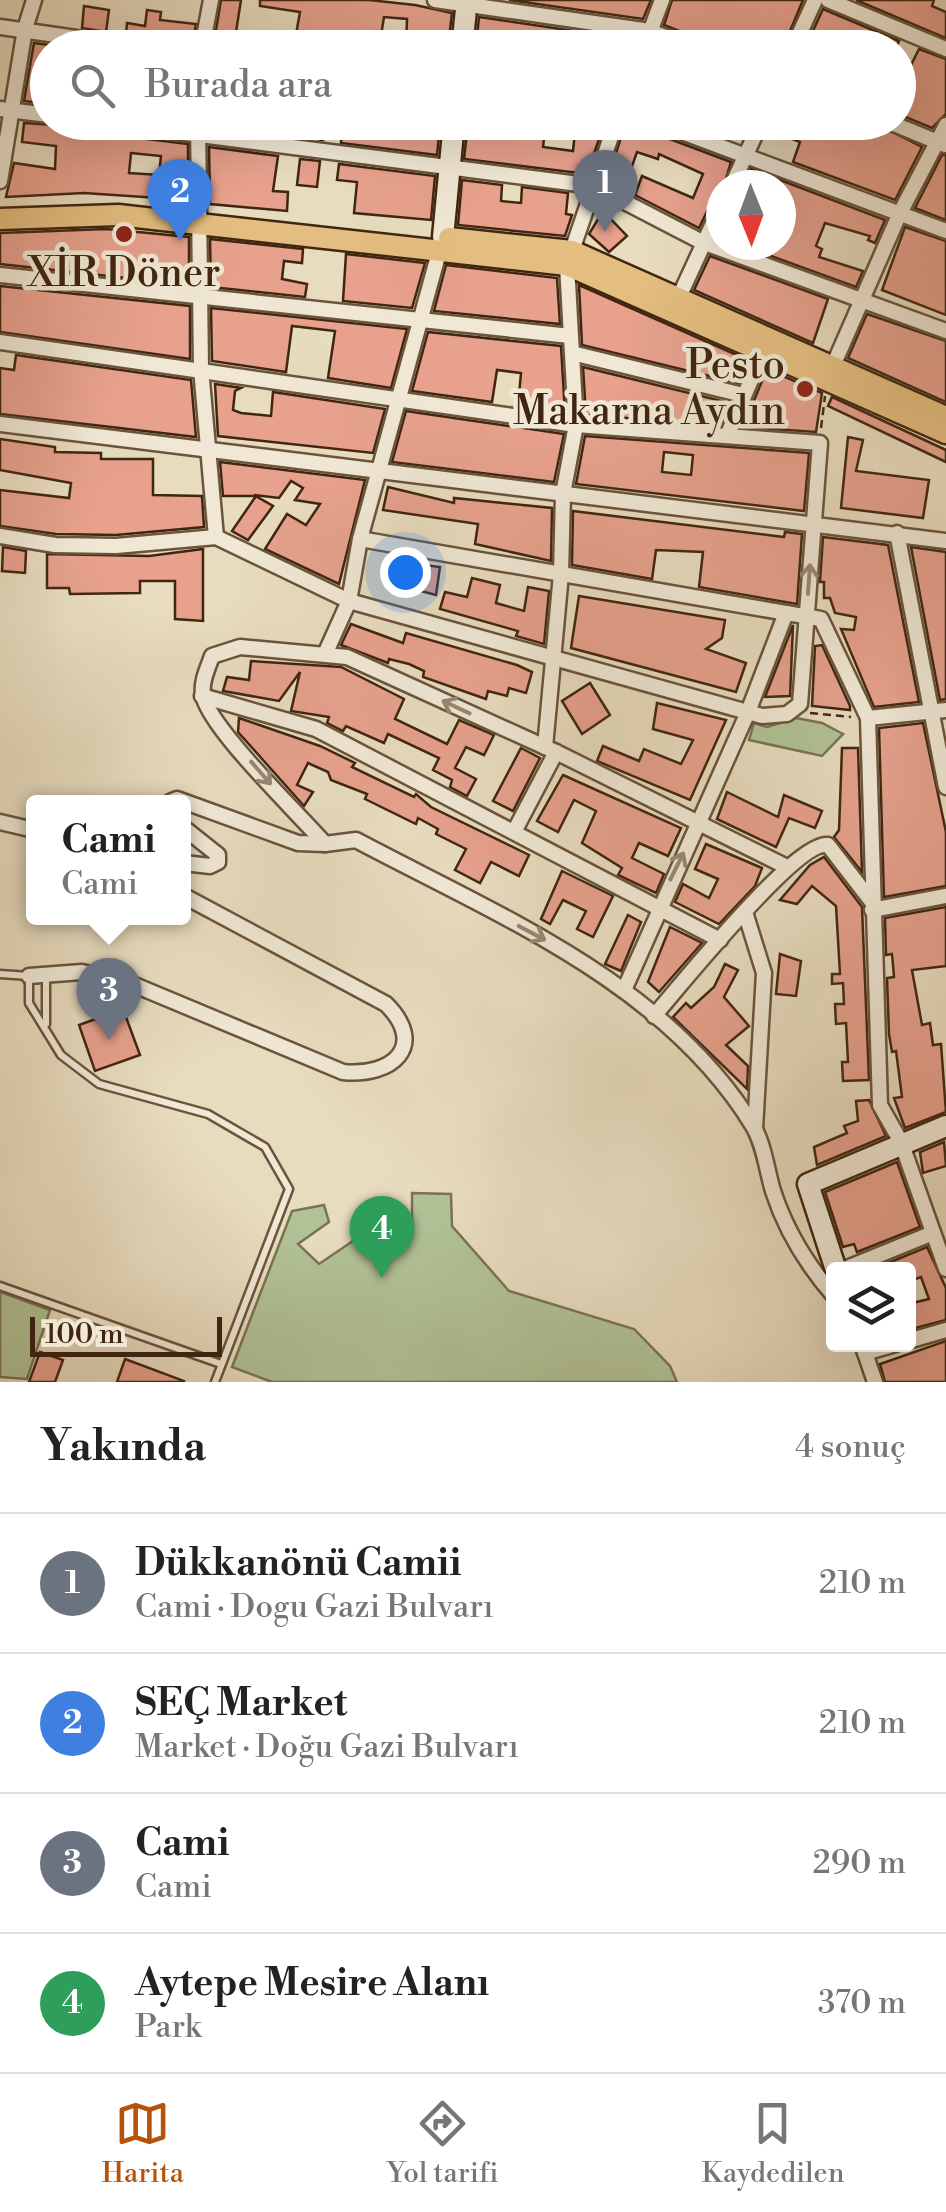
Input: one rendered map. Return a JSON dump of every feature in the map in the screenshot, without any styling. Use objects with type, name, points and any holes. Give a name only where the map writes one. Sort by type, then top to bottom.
[{"type":"main road","points":[[0,205],[199,219],[570,258],[679,297],[766,346]]},
{"type":"main road","points":[[0,219],[118,214],[199,219]]},
{"type":"main road","points":[[570,258],[766,346],[946,417]]},
{"type":"main road","points":[[830,373],[946,433]]},
{"type":"street","points":[[0,181],[5,109],[34,0]]},
{"type":"street","points":[[206,30],[212,0]]},
{"type":"street","points":[[436,0],[644,30]]},
{"type":"street","points":[[650,30],[662,0]]},
{"type":"street","points":[[801,30],[815,0]]},
{"type":"street","points":[[828,0],[900,30]]},
{"type":"street","points":[[464,30],[467,2]]},
{"type":"street","points":[[0,27],[31,30]]},
{"type":"street","points":[[916,37],[946,49]]},
{"type":"street","points":[[5,109],[30,112]]},
{"type":"street","points":[[830,373],[899,216],[942,144],[946,125]]},
{"type":"street","points":[[916,133],[942,144]]},
{"type":"street","points":[[198,140],[201,369],[216,537]]},
{"type":"street","points":[[264,140],[594,186],[702,242],[946,331]]},
{"type":"street","points":[[326,652],[349,601],[360,539],[442,244],[452,140]]},
{"type":"street","points":[[516,830],[550,749],[550,657],[561,574],[562,494],[576,425],[570,258],[610,140]]},
{"type":"street","points":[[701,140],[946,231]]},
{"type":"street","points":[[740,170],[753,140]]},
{"type":"street","points":[[679,297],[706,234]]},
{"type":"street","points":[[0,276],[200,293],[570,336]]},
{"type":"street","points":[[0,342],[576,425],[820,444],[800,704],[793,712],[762,716],[349,601],[216,537],[116,546],[55,545],[0,536]]},
{"type":"street","points":[[727,436],[766,346]]},
{"type":"street","points":[[572,352],[743,395]]},
{"type":"street","points":[[0,424],[946,541]]},
{"type":"street","points":[[897,533],[940,711],[946,787]]},
{"type":"street","points":[[360,539],[821,620],[868,718],[880,1105],[901,1142],[946,1269]]},
{"type":"street","points":[[625,988],[658,906],[748,712],[786,613]]},
{"type":"street","points":[[326,844],[231,738],[202,696],[212,656],[223,649],[326,652],[346,657],[550,749],[787,867]]},
{"type":"street","points":[[202,696],[316,728],[720,940]]},
{"type":"street","points":[[868,718],[940,711]]},
{"type":"street","points":[[191,803],[298,843],[356,840],[572,955],[625,988],[717,1078],[755,1129],[795,1243],[826,1285]]},
{"type":"street","points":[[0,822],[26,828]]},
{"type":"street","points":[[191,834],[218,855],[218,862],[210,866],[191,864]]},
{"type":"street","points":[[654,1016],[787,867],[826,844],[872,906]]},
{"type":"street","points":[[872,906],[946,896]]},
{"type":"street","points":[[30,976],[82,972],[132,984],[342,1072],[371,1075],[398,1056],[404,1037],[399,1017],[386,1004],[191,900]]},
{"type":"street","points":[[745,912],[764,973],[755,1129]]},
{"type":"street","points":[[836,1262],[808,1184],[946,1126]]},
{"type":"street","points":[[859,1262],[933,1233]]},
{"type":"street","points":[[916,1339],[946,1330]]},
{"type":"street","points":[[865,1352],[876,1382]]},
{"type":"lane","points":[[0,974],[30,976],[29,1004],[61,1055],[99,1084],[208,1114],[265,1147],[289,1189],[214,1382]]},
{"type":"lane","points":[[46,1031],[47,975]]},
{"type":"lane","points":[[0,1286],[221,1364]]},
{"type":"path","points":[[820,444],[830,373]]},
{"type":"path","points":[[793,712],[868,718]]},
{"type":"green space","points":[[796,718],[822,723],[843,734],[822,756],[749,740],[754,723],[767,727]]},
{"type":"green space","points":[[412,1193],[451,1194],[452,1226],[509,1291],[634,1329],[670,1366],[677,1382],[272,1382],[232,1367],[292,1211],[324,1205],[329,1222],[298,1244],[319,1264],[375,1226],[412,1237]]},
{"type":"green space","points":[[0,1292],[50,1310],[27,1379],[0,1377]]},
{"type":"building","points":[[221,0],[241,0],[236,30],[216,30]]},
{"type":"building","points":[[260,0],[369,0],[452,13],[450,30],[407,30],[407,19],[384,17],[382,30],[297,30],[300,12],[260,6]]},
{"type":"building","points":[[509,0],[651,0],[643,19]]},
{"type":"building","points":[[672,0],[803,0],[790,30],[677,30],[664,25]]},
{"type":"building","points":[[856,0],[934,0],[932,6],[946,12],[946,38]]},
{"type":"building","points":[[84,6],[109,10],[106,30],[82,28]]},
{"type":"building","points":[[823,9],[873,30],[813,30]]},
{"type":"building","points":[[147,10],[161,12],[160,20],[196,24],[195,30],[126,30],[127,23],[145,26]]},
{"type":"building","points":[[479,17],[568,30],[478,30]]},
{"type":"building","points":[[919,49],[946,59],[946,114],[932,128],[916,121]]},
{"type":"building","points":[[30,66],[30,102],[24,101]]},
{"type":"building","points":[[24,123],[30,123],[30,140],[155,140],[188,144],[188,200],[84,193],[6,197],[14,163],[55,169],[56,146],[22,142]],"holes":[[[131,153],[161,156],[159,175],[129,173]]]},
{"type":"building","points":[[341,140],[438,140],[437,155],[341,143]]},
{"type":"building","points":[[466,140],[544,140],[543,147],[573,151],[574,140],[599,140],[587,174],[464,159]]},
{"type":"building","points":[[620,140],[672,140],[731,162],[729,170],[706,170],[706,213],[699,228],[635,195],[642,176],[693,198],[703,174],[659,154],[658,159],[637,152],[631,169],[612,165]]},
{"type":"building","points":[[795,140],[908,140],[922,147],[895,200],[793,162],[800,142]]},
{"type":"building","points":[[209,147],[278,156],[273,191],[288,192],[287,211],[210,204]]},
{"type":"building","points":[[942,155],[946,155],[946,220],[915,208]]},
{"type":"building","points":[[300,159],[320,161],[317,187],[297,185]]},
{"type":"building","points":[[339,164],[435,176],[431,220],[354,213],[357,182],[337,180]]},
{"type":"building","points":[[462,180],[502,185],[501,201],[521,203],[522,187],[568,193],[566,214],[572,215],[565,236],[458,225]]},
{"type":"building","points":[[796,186],[885,220],[875,243],[868,240],[870,236],[825,223],[816,246],[822,249],[819,257],[863,271],[856,287],[782,260],[796,260]]},
{"type":"building","points":[[603,211],[627,236],[609,252],[589,234]]},
{"type":"building","points":[[905,227],[946,241],[946,315],[882,290]]},
{"type":"building","points":[[107,229],[189,237],[189,285],[0,264],[0,233]]},
{"type":"building","points":[[210,239],[303,249],[302,263],[284,261],[282,279],[307,284],[305,297],[211,287]]},
{"type":"building","points":[[346,254],[425,263],[412,308],[343,301]]},
{"type":"building","points":[[708,260],[721,260],[828,299],[813,343],[694,290]]},
{"type":"building","points":[[446,265],[557,278],[560,324],[434,311]]},
{"type":"building","points":[[579,285],[748,360],[738,383],[582,345]]},
{"type":"building","points":[[0,286],[190,306],[190,359],[0,332]]},
{"type":"building","points":[[211,308],[407,329],[391,388],[328,378],[335,331],[292,326],[286,372],[212,361]]},
{"type":"building","points":[[867,314],[946,341],[946,402],[848,358]]},
{"type":"building","points":[[428,332],[561,346],[565,413],[518,406],[521,373],[497,370],[492,402],[412,391]]},
{"type":"building","points":[[16,355],[191,380],[196,437],[0,414],[0,368],[14,370]]},
{"type":"building","points":[[583,367],[730,403],[720,425],[586,415]]},
{"type":"building","points":[[767,369],[822,393],[816,432],[743,427]]},
{"type":"building","points":[[215,384],[241,388],[235,391],[233,410],[241,413],[271,416],[273,392],[385,409],[373,453],[218,436]]},
{"type":"building","points":[[832,397],[946,450],[946,462],[828,406]]},
{"type":"building","points":[[406,411],[564,434],[554,482],[392,462]]},
{"type":"building","points":[[585,436],[809,453],[804,511],[576,484]],"holes":[[[664,452],[693,455],[691,475],[662,472]]]},
{"type":"building","points":[[848,437],[863,440],[856,471],[929,480],[923,518],[841,508]]},
{"type":"building","points":[[0,439],[55,447],[55,452],[101,453],[101,459],[153,459],[153,495],[202,496],[204,527],[116,535],[56,534],[0,526],[0,490],[69,498],[71,483],[0,470]]},
{"type":"building","points":[[220,462],[365,480],[339,584],[265,549],[287,514],[306,525],[320,504],[295,500],[303,488],[291,481],[279,498],[223,496]]},
{"type":"building","points":[[388,487],[454,503],[454,498],[552,508],[551,561],[475,544],[478,524],[383,510]]},
{"type":"building","points":[[256,496],[273,506],[248,540],[232,531]]},
{"type":"building","points":[[573,511],[784,537],[785,532],[802,534],[797,604],[699,587],[703,552],[656,550],[652,579],[572,565]]},
{"type":"building","points":[[823,537],[888,545],[919,702],[874,707],[841,629],[854,630],[856,617],[835,613],[830,598],[824,598],[824,582],[820,582]]},
{"type":"building","points":[[3,547],[26,551],[25,573],[2,571]]},
{"type":"building","points":[[911,547],[946,552],[946,699],[940,700]]},
{"type":"building","points":[[203,549],[203,621],[175,619],[175,581],[140,581],[140,593],[70,594],[69,588],[47,588],[47,554],[149,556]]},
{"type":"building","points":[[409,563],[440,567],[436,595],[405,587]]},
{"type":"building","points":[[472,578],[500,585],[496,603],[524,611],[528,587],[549,591],[544,644],[516,636],[518,631],[440,609],[445,592],[467,597]]},
{"type":"building","points":[[579,596],[725,620],[722,638],[706,649],[746,663],[736,692],[571,648]]},
{"type":"building","points":[[351,624],[403,643],[406,633],[517,665],[532,672],[526,693],[509,688],[507,696],[488,691],[486,699],[423,677],[424,671],[409,664],[389,659],[388,663],[341,645]]},
{"type":"building","points":[[793,625],[790,696],[765,697]]},
{"type":"building","points":[[822,645],[850,710],[812,706],[815,646]]},
{"type":"building","points":[[251,661],[341,667],[404,699],[395,719],[447,744],[459,720],[494,735],[484,755],[466,747],[455,768],[476,779],[467,796],[450,787],[452,780],[433,770],[439,758],[388,734],[384,743],[346,726],[343,731],[327,723],[329,717],[291,711],[300,672],[279,701],[223,691],[227,677],[249,680]]},
{"type":"building","points":[[590,683],[610,715],[582,734],[562,701]]},
{"type":"building","points":[[657,703],[726,720],[690,800],[597,761],[603,746],[639,761],[644,749],[681,764],[693,740],[653,729]]},
{"type":"building","points":[[239,718],[320,746],[355,763],[352,767],[414,797],[416,794],[431,807],[529,855],[519,876],[491,862],[480,883],[455,870],[466,849],[436,834],[438,829],[418,818],[416,824],[365,799],[367,794],[331,780],[328,772],[308,763],[297,785],[313,792],[304,806],[238,732]]},
{"type":"building","points":[[923,723],[946,832],[946,886],[884,897],[879,728]]},
{"type":"building","points":[[521,748],[540,758],[513,811],[493,801]]},
{"type":"building","points":[[842,748],[858,748],[862,872],[834,837],[839,830]]},
{"type":"building","points":[[563,775],[681,828],[668,856],[639,843],[632,858],[664,874],[656,893],[618,875],[622,868],[582,843],[596,811],[574,800],[558,832],[537,821]]},
{"type":"building","points":[[727,792],[778,817],[784,795],[822,811],[815,828],[789,818],[776,847],[717,819]]},
{"type":"building","points":[[706,844],[762,868],[755,886],[719,924],[675,902],[683,884],[709,898],[718,879],[695,869]]},
{"type":"building","points":[[824,857],[862,907],[869,1080],[843,1081],[842,1062],[848,1062],[846,1023],[836,1024],[835,1004],[844,1004],[843,983],[832,984],[832,974],[840,974],[836,906],[812,886],[797,904],[780,900],[810,865]]},
{"type":"building","points":[[562,871],[613,896],[593,937],[577,929],[586,911],[563,900],[550,924],[541,919]]},
{"type":"building","points":[[946,907],[946,966],[912,970],[922,1025],[930,1023],[933,1045],[941,1044],[946,1112],[905,1128],[894,1098],[902,1097],[896,1051],[892,1052],[889,1034],[887,978],[894,977],[892,954],[886,955],[885,918]]},
{"type":"building","points":[[628,915],[641,922],[621,971],[605,964]]},
{"type":"building","points":[[670,927],[702,943],[659,992],[648,982]]},
{"type":"building","points":[[780,954],[801,961],[796,996],[776,994]]},
{"type":"building","points":[[725,964],[738,970],[724,997],[749,1026],[726,1045],[748,1066],[747,1089],[673,1017],[686,1003],[691,1008],[714,987]]},
{"type":"building","points":[[123,1009],[140,1055],[95,1071],[79,1025]]},
{"type":"building","points":[[869,1100],[886,1136],[817,1165],[814,1147],[847,1133],[844,1126],[858,1121],[856,1101]]},
{"type":"building","points":[[944,1142],[946,1166],[923,1173],[920,1152]]},
{"type":"building","points":[[897,1162],[920,1227],[857,1252],[854,1244],[843,1247],[825,1192]]},
{"type":"building","points":[[927,1247],[946,1288],[946,1320],[916,1328],[916,1302],[929,1299],[921,1277],[916,1279],[916,1262],[890,1262]]},
{"type":"building","points":[[946,1341],[946,1382],[885,1382],[880,1364]]},
{"type":"building","points":[[40,1352],[63,1360],[55,1382],[29,1382]]},
{"type":"building","points":[[125,1359],[184,1381],[184,1382],[117,1382]]},
{"type":"place","name":"Dükkanönü Camii","points":[[605,232]]},
{"type":"place","name":"XİR Döner","points":[[124,234]]},
{"type":"place","name":"SEÇ Market","points":[[180,241]]},
{"type":"place","name":"Pesto Makarna Aydın","points":[[805,389]]},
{"type":"place","name":"Cami","points":[[109,1040]]},
{"type":"place","name":"Aytepe Mesire Alanı","points":[[382,1278]]}]
